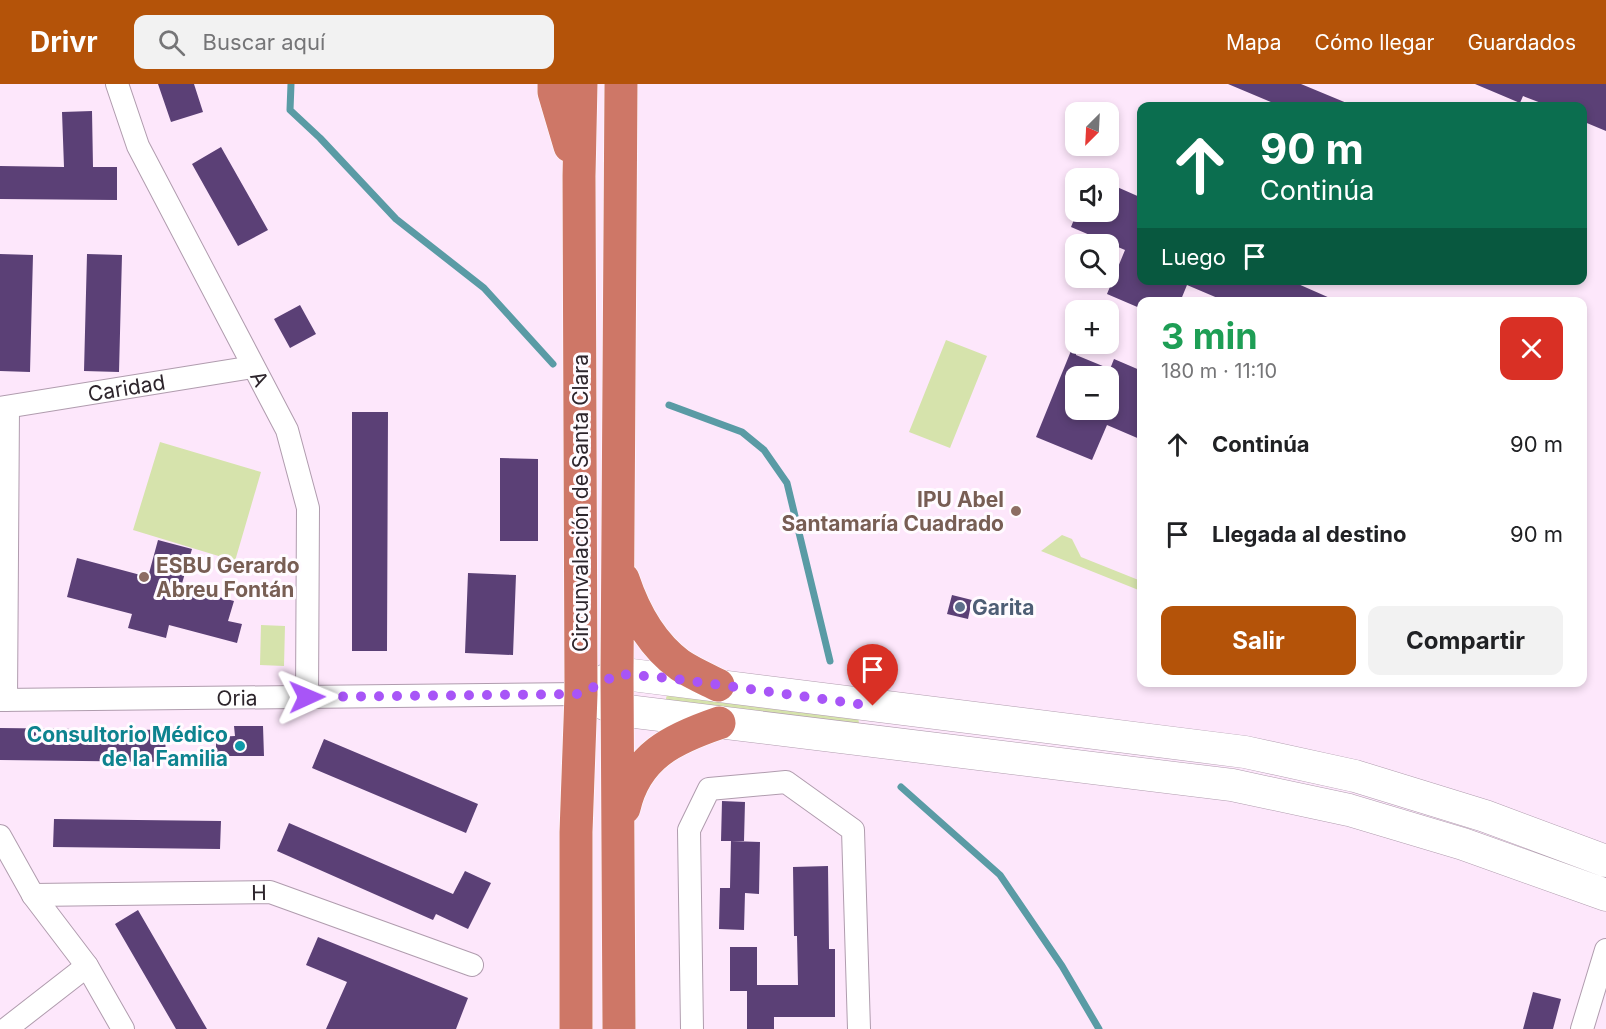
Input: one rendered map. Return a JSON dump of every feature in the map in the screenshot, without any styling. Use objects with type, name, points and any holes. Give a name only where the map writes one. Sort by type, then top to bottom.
[{"type":"highway","points":[[554,84],[554,92],[579,176]]},
{"type":"highway","name":"Circunvalación de Santa Clara","points":[[576,1029],[576,832],[581,694],[579,176],[581,84]]},
{"type":"highway","name":"Circunvalación de Santa Clara","points":[[619,1029],[618,563],[621,84]]},
{"type":"highway","points":[[618,563],[633,608],[656,643],[680,665],[718,685]]},
{"type":"highway","points":[[619,831],[627,794],[641,767],[671,742],[718,723]]},
{"type":"main road","points":[[581,694],[618,674],[1245,752],[1355,776],[1485,816],[1606,861]]},
{"type":"main road","points":[[581,694],[618,710],[1232,785],[1349,810],[1463,844],[1606,895]]},
{"type":"street","name":"A","points":[[117,84],[138,146],[287,430],[308,508],[307,697]]},
{"type":"street","name":"Caridad","points":[[4,408],[253,367]]},
{"type":"street","points":[[3,700],[4,408]]},
{"type":"street","name":"Oria","points":[[3,700],[581,694]]},
{"type":"street","points":[[692,1029],[689,830],[709,789],[786,782],[854,830],[859,1029]]},
{"type":"street","points":[[0,836],[33,895],[87,966],[123,1029]]},
{"type":"street","name":"H","points":[[33,895],[270,892],[472,965]]},
{"type":"street","points":[[1582,1029],[1606,950]]},
{"type":"street","points":[[6,1029],[87,966]]},
{"type":"green space","points":[[946,340],[987,356],[950,448],[909,432]]},
{"type":"green space","points":[[160,442],[261,472],[235,561],[133,530]]},
{"type":"green space","points":[[1062,535],[1072,539],[1081,557],[1137,579],[1137,589],[1041,551]]},
{"type":"green space","points":[[261,625],[285,626],[284,666],[260,665]]},
{"type":"green space","points":[[668,691],[858,715],[859,724],[665,702]]},
{"type":"building","points":[[158,84],[194,84],[203,112],[171,122]]},
{"type":"building","points":[[1228,84],[1301,84],[1344,102],[1271,102]]},
{"type":"building","points":[[1475,84],[1606,84],[1606,131],[1587,123],[1587,102],[1539,102],[1523,96],[1520,102]]},
{"type":"building","points":[[92,111],[93,167],[117,167],[117,200],[0,199],[0,166],[64,167],[62,112]]},
{"type":"building","points":[[221,147],[268,230],[238,246],[192,164]]},
{"type":"building","points":[[1119,188],[1137,196],[1137,285],[1187,285],[1182,297],[1137,297],[1137,307],[1107,294],[1109,288],[1119,288],[1119,265],[1125,250],[1119,247],[1119,234],[1087,234],[1071,227],[1073,222],[1119,222]]},
{"type":"building","points":[[0,254],[33,255],[30,372],[0,371]]},
{"type":"building","points":[[87,254],[122,255],[119,372],[84,371]]},
{"type":"building","points":[[1187,285],[1300,285],[1328,297],[1215,297]]},
{"type":"building","points":[[300,305],[316,334],[290,348],[274,319]]},
{"type":"building","points":[[1070,354],[1076,354],[1103,366],[1065,366],[1065,420],[1119,420],[1119,366],[1111,366],[1114,359],[1137,369],[1137,438],[1107,425],[1092,460],[1036,437]]},
{"type":"building","points":[[352,412],[388,412],[387,651],[352,651]]},
{"type":"building","points":[[500,458],[538,459],[538,541],[500,541]]},
{"type":"building","points":[[158,540],[192,549],[181,587],[234,601],[228,621],[242,624],[237,643],[169,625],[166,638],[128,628],[132,614],[67,597],[77,558],[148,577]]},
{"type":"building","points":[[468,573],[516,575],[513,655],[465,653]]},
{"type":"building","name":"Garita","points":[[952,595],[972,600],[968,619],[947,614]]},
{"type":"building","name":"Consultorio Médico de la Familia","points":[[234,726],[263,726],[264,756],[216,756],[216,737],[235,736]]},
{"type":"building","points":[[0,728],[166,730],[165,762],[0,760]]},
{"type":"building","points":[[324,739],[478,804],[466,833],[312,768]]},
{"type":"building","points":[[722,801],[745,802],[744,841],[721,841]]},
{"type":"building","points":[[54,819],[221,821],[220,849],[53,847]]},
{"type":"building","points":[[289,823],[453,894],[465,871],[491,883],[468,929],[436,914],[433,920],[277,851]]},
{"type":"building","points":[[731,841],[760,842],[759,894],[745,893],[744,930],[719,929],[720,888],[730,888]]},
{"type":"building","points":[[828,866],[829,949],[835,949],[835,1017],[774,1017],[774,1029],[747,1029],[747,991],[730,991],[730,947],[757,947],[757,985],[798,985],[797,936],[794,936],[793,867]]},
{"type":"building","points":[[138,910],[207,1029],[176,1029],[115,924]]},
{"type":"building","points":[[318,937],[468,998],[456,1029],[326,1029],[347,982],[306,965]]},
{"type":"building","points":[[1533,992],[1561,999],[1553,1029],[1523,1029]]},
{"type":"waterway","points":[[291,84],[290,110],[320,138],[396,219],[484,288],[553,364]]},
{"type":"waterway","points":[[669,405],[742,432],[764,450],[787,483],[830,661]]},
{"type":"waterway","points":[[901,787],[1000,875],[1062,966],[1099,1029]]},
{"type":"place","name":"IPU Abel Santamaría Cuadrado","points":[[1016,511]]},
{"type":"place","name":"ESBU Gerardo Abreu Fontán","points":[[144,577]]},
{"type":"place","name":"Garita","points":[[960,607]]},
{"type":"place","name":"Consultorio Médico de la Familia","points":[[240,746]]},
{"type":"route","points":[[307,697],[581,694],[618,674],[669,678],[873,706]]}]
